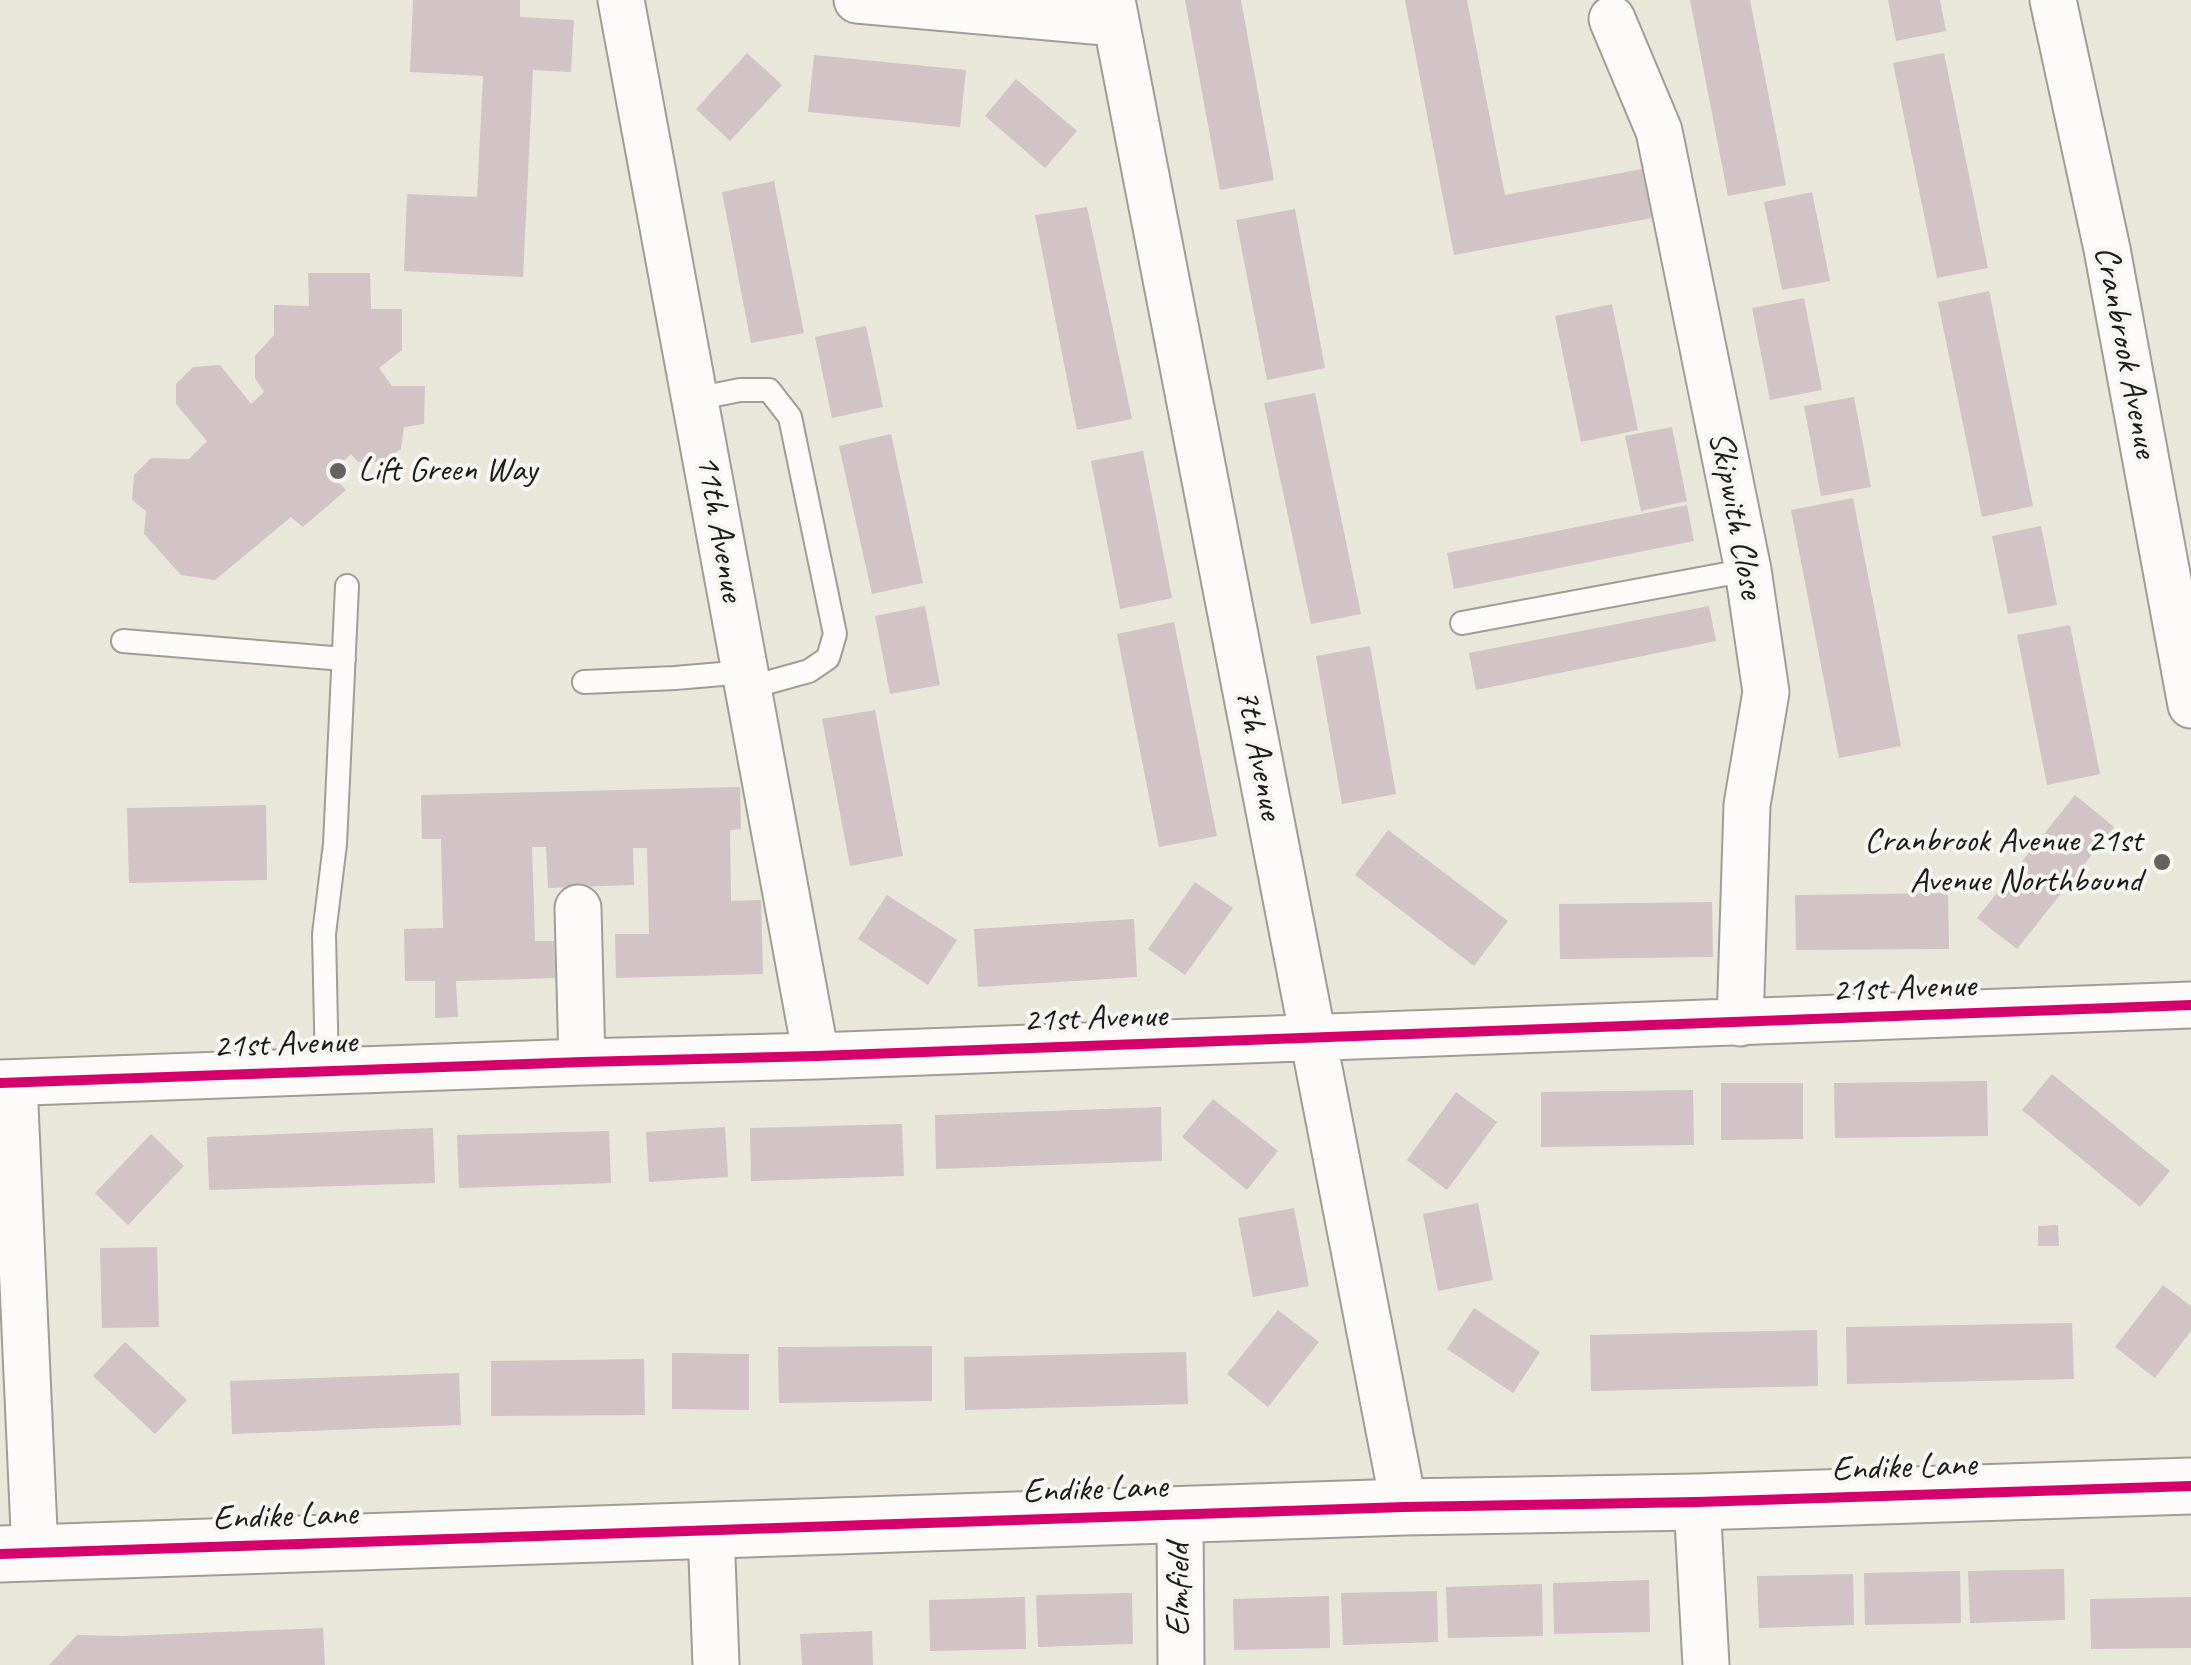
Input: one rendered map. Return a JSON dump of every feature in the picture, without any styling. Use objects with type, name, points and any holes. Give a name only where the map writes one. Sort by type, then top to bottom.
[{"type":"street","name":"11th Avenue","points":[[621,0],[816,1056]]},
{"type":"street","points":[[858,0],[1114,11]]},
{"type":"street","name":"Cranbrook Avenue","points":[[2053,0],[2106,249],[2191,706]]},
{"type":"street","name":"7th Avenue","points":[[1114,11],[1404,1507]]},
{"type":"street","name":"Skipwith Close","points":[[1612,19],[1659,131],[1748,570],[1766,692],[1747,805],[1740,1023]]},
{"type":"street","points":[[578,908],[582,1062]]},
{"type":"street","name":"21st Avenue","points":[[7,1083],[2191,1005]]},
{"type":"street","points":[[7,1083],[18,1554]]},
{"type":"street","name":"Endike Lane","points":[[18,1554],[1404,1507],[2191,1486]]},
{"type":"street","points":[[1697,1502],[1706,1665]]},
{"type":"street","name":"Elmfield","points":[[1180,1515],[1180,1665]]},
{"type":"street","points":[[711,1530],[716,1665]]},
{"type":"lane","points":[[584,682],[747,680],[808,671],[828,658],[835,634],[790,417],[769,390],[740,390],[695,400]]},
{"type":"lane","points":[[1462,623],[1748,570]]},
{"type":"lane","points":[[327,1071],[324,934],[335,844],[347,586]]},
{"type":"lane","points":[[123,642],[344,659]]},
{"type":"building","points":[[413,0],[520,0],[520,17],[574,20],[571,72],[533,70],[523,277],[404,271],[407,194],[477,197],[483,76],[410,72]]},
{"type":"building","points":[[1185,0],[1241,0],[1274,180],[1220,190]]},
{"type":"building","points":[[1405,0],[1467,0],[1505,195],[1642,169],[1652,218],[1454,255]]},
{"type":"building","points":[[1690,0],[1750,0],[1786,185],[1728,196]]},
{"type":"building","points":[[1888,0],[1940,0],[1946,31],[1896,41]]},
{"type":"building","points":[[747,53],[782,85],[730,141],[696,109]]},
{"type":"building","points":[[1944,53],[1988,268],[1937,278],[1893,63]]},
{"type":"building","points":[[814,55],[966,70],[960,127],[808,112]]},
{"type":"building","points":[[1016,79],[1077,131],[1045,168],[985,116]]},
{"type":"building","points":[[774,181],[804,333],[751,343],[722,192]]},
{"type":"building","points":[[1812,192],[1830,281],[1782,290],[1764,202]]},
{"type":"building","points":[[1087,207],[1132,419],[1077,430],[1035,215]]},
{"type":"building","points":[[1295,209],[1325,368],[1267,380],[1236,220]]},
{"type":"building","points":[[308,273],[370,273],[371,309],[402,309],[402,350],[379,368],[392,386],[425,386],[424,424],[404,427],[401,449],[382,462],[358,462],[351,454],[330,473],[346,490],[303,527],[291,517],[215,580],[181,575],[144,534],[146,511],[132,500],[134,475],[151,458],[189,459],[207,441],[176,404],[176,384],[193,367],[220,365],[251,404],[264,392],[255,378],[255,356],[274,335],[274,305],[309,306]]},
{"type":"building","points":[[1989,291],[2033,506],[1982,517],[1938,302]]},
{"type":"building","points":[[1804,298],[1822,390],[1770,400],[1752,308]]},
{"type":"building","points":[[1612,304],[1638,430],[1581,442],[1555,316]]},
{"type":"building","points":[[866,326],[883,407],[832,418],[815,337]]},
{"type":"building","points":[[1315,393],[1361,614],[1311,624],[1264,403]]},
{"type":"building","points":[[1854,397],[1871,487],[1821,496],[1804,406]]},
{"type":"building","points":[[1672,427],[1687,501],[1641,511],[1625,436]]},
{"type":"building","points":[[891,434],[923,583],[872,594],[839,446]]},
{"type":"building","points":[[1143,451],[1172,598],[1120,609],[1091,461]]},
{"type":"building","points":[[1853,498],[1901,746],[1839,758],[1791,510]]},
{"type":"building","points":[[1687,505],[1694,541],[1454,589],[1447,553]]},
{"type":"building","points":[[2041,526],[2057,605],[2008,614],[1992,536]]},
{"type":"building","points":[[925,606],[940,685],[890,694],[875,616]]},
{"type":"building","points":[[1709,606],[1716,641],[1476,690],[1469,653]]},
{"type":"building","points":[[1174,622],[1217,836],[1159,847],[1117,634]]},
{"type":"building","points":[[2070,625],[2100,774],[2047,785],[2017,635]]},
{"type":"building","points":[[1370,646],[1396,794],[1342,804],[1316,656]]},
{"type":"building","points":[[875,710],[903,856],[850,866],[822,719]]},
{"type":"building","points":[[740,787],[741,829],[730,830],[731,901],[761,900],[763,974],[616,978],[615,934],[649,934],[647,848],[633,848],[634,885],[548,888],[546,847],[532,847],[535,941],[554,941],[555,978],[456,981],[458,1017],[435,1018],[435,981],[405,981],[404,929],[443,928],[441,839],[422,839],[421,795]]},
{"type":"building","points":[[2075,795],[2114,827],[2017,949],[1977,918]]},
{"type":"building","points":[[266,805],[267,880],[129,883],[127,808]]},
{"type":"building","points":[[1388,830],[1508,921],[1474,966],[1355,875]]},
{"type":"building","points":[[1195,882],[1233,908],[1185,975],[1148,949]]},
{"type":"building","points":[[1948,893],[1949,949],[1796,950],[1795,895]]},
{"type":"building","points":[[887,895],[957,940],[928,985],[858,939]]},
{"type":"building","points":[[1712,902],[1713,957],[1560,959],[1559,904]]},
{"type":"building","points":[[1134,919],[1137,977],[978,987],[974,929]]},
{"type":"building","points":[[2052,1074],[2170,1171],[2140,1207],[2022,1110]]},
{"type":"building","points":[[1987,1081],[1988,1136],[1835,1138],[1834,1083]]},
{"type":"building","points":[[1721,1083],[1803,1083],[1803,1139],[1721,1140]]},
{"type":"building","points":[[1693,1090],[1694,1145],[1541,1147],[1541,1092]]},
{"type":"building","points":[[1456,1092],[1497,1122],[1447,1190],[1407,1160]]},
{"type":"building","points":[[1213,1099],[1278,1151],[1247,1190],[1182,1137]]},
{"type":"building","points":[[1161,1107],[1162,1161],[936,1169],[935,1115]]},
{"type":"building","points":[[902,1124],[904,1176],[751,1181],[750,1128]]},
{"type":"building","points":[[725,1127],[728,1177],[649,1182],[646,1132]]},
{"type":"building","points":[[433,1128],[435,1183],[209,1190],[207,1137]]},
{"type":"building","points":[[609,1131],[611,1183],[459,1188],[457,1135]]},
{"type":"building","points":[[151,1134],[184,1166],[128,1225],[95,1193]]},
{"type":"building","points":[[1478,1203],[1493,1280],[1438,1291],[1423,1214]]},
{"type":"building","points":[[1294,1208],[1309,1286],[1253,1297],[1238,1218]]},
{"type":"building","points":[[2058,1225],[2059,1246],[2038,1246],[2038,1226]]},
{"type":"building","points":[[157,1247],[159,1327],[102,1328],[100,1248]]},
{"type":"building","points":[[2163,1285],[2191,1306],[2191,1331],[2155,1378],[2115,1347]]},
{"type":"building","points":[[1474,1308],[1540,1352],[1513,1393],[1447,1349]]},
{"type":"building","points":[[1278,1310],[1319,1342],[1268,1407],[1227,1374]]},
{"type":"building","points":[[2072,1323],[2074,1379],[1847,1384],[1846,1327]]},
{"type":"building","points":[[1817,1330],[1818,1386],[1591,1391],[1590,1335]]},
{"type":"building","points":[[125,1342],[187,1400],[155,1434],[93,1376]]},
{"type":"building","points":[[932,1346],[932,1401],[779,1403],[778,1347]]},
{"type":"building","points":[[1186,1352],[1188,1404],[965,1410],[964,1357]]},
{"type":"building","points":[[672,1353],[749,1354],[749,1410],[672,1409]]},
{"type":"building","points":[[644,1359],[645,1415],[491,1416],[491,1361]]},
{"type":"building","points":[[459,1373],[461,1425],[232,1434],[230,1381]]},
{"type":"building","points":[[2064,1569],[2065,1620],[1970,1623],[1968,1571]]},
{"type":"building","points":[[1960,1571],[1961,1623],[1865,1625],[1864,1573]]},
{"type":"building","points":[[1853,1574],[1854,1625],[1759,1628],[1757,1576]]},
{"type":"building","points":[[1649,1580],[1650,1632],[1554,1634],[1553,1583]]},
{"type":"building","points":[[1542,1584],[1543,1636],[1448,1638],[1446,1587]]},
{"type":"building","points":[[1437,1591],[1438,1642],[1343,1645],[1341,1593]]},
{"type":"building","points":[[1132,1593],[1133,1644],[1038,1647],[1036,1595]]},
{"type":"building","points":[[1329,1596],[1330,1648],[1234,1650],[1233,1599]]},
{"type":"building","points":[[1025,1597],[1026,1649],[930,1651],[929,1600]]},
{"type":"building","points":[[2191,1597],[2191,1648],[2091,1649],[2090,1599]]},
{"type":"building","points":[[323,1628],[325,1665],[49,1665],[77,1635]]},
{"type":"building","points":[[872,1631],[873,1665],[802,1665],[800,1634]]},
{"type":"cycle path","points":[[0,1083],[2191,1005]]},
{"type":"cycle path","points":[[0,1554],[1404,1507],[2191,1486]]},
{"type":"place","name":"Lift Green Way","points":[[338,471]]},
{"type":"place","name":"Cranbrook Avenue 21st Avenue Northbound","points":[[2162,862]]}]
